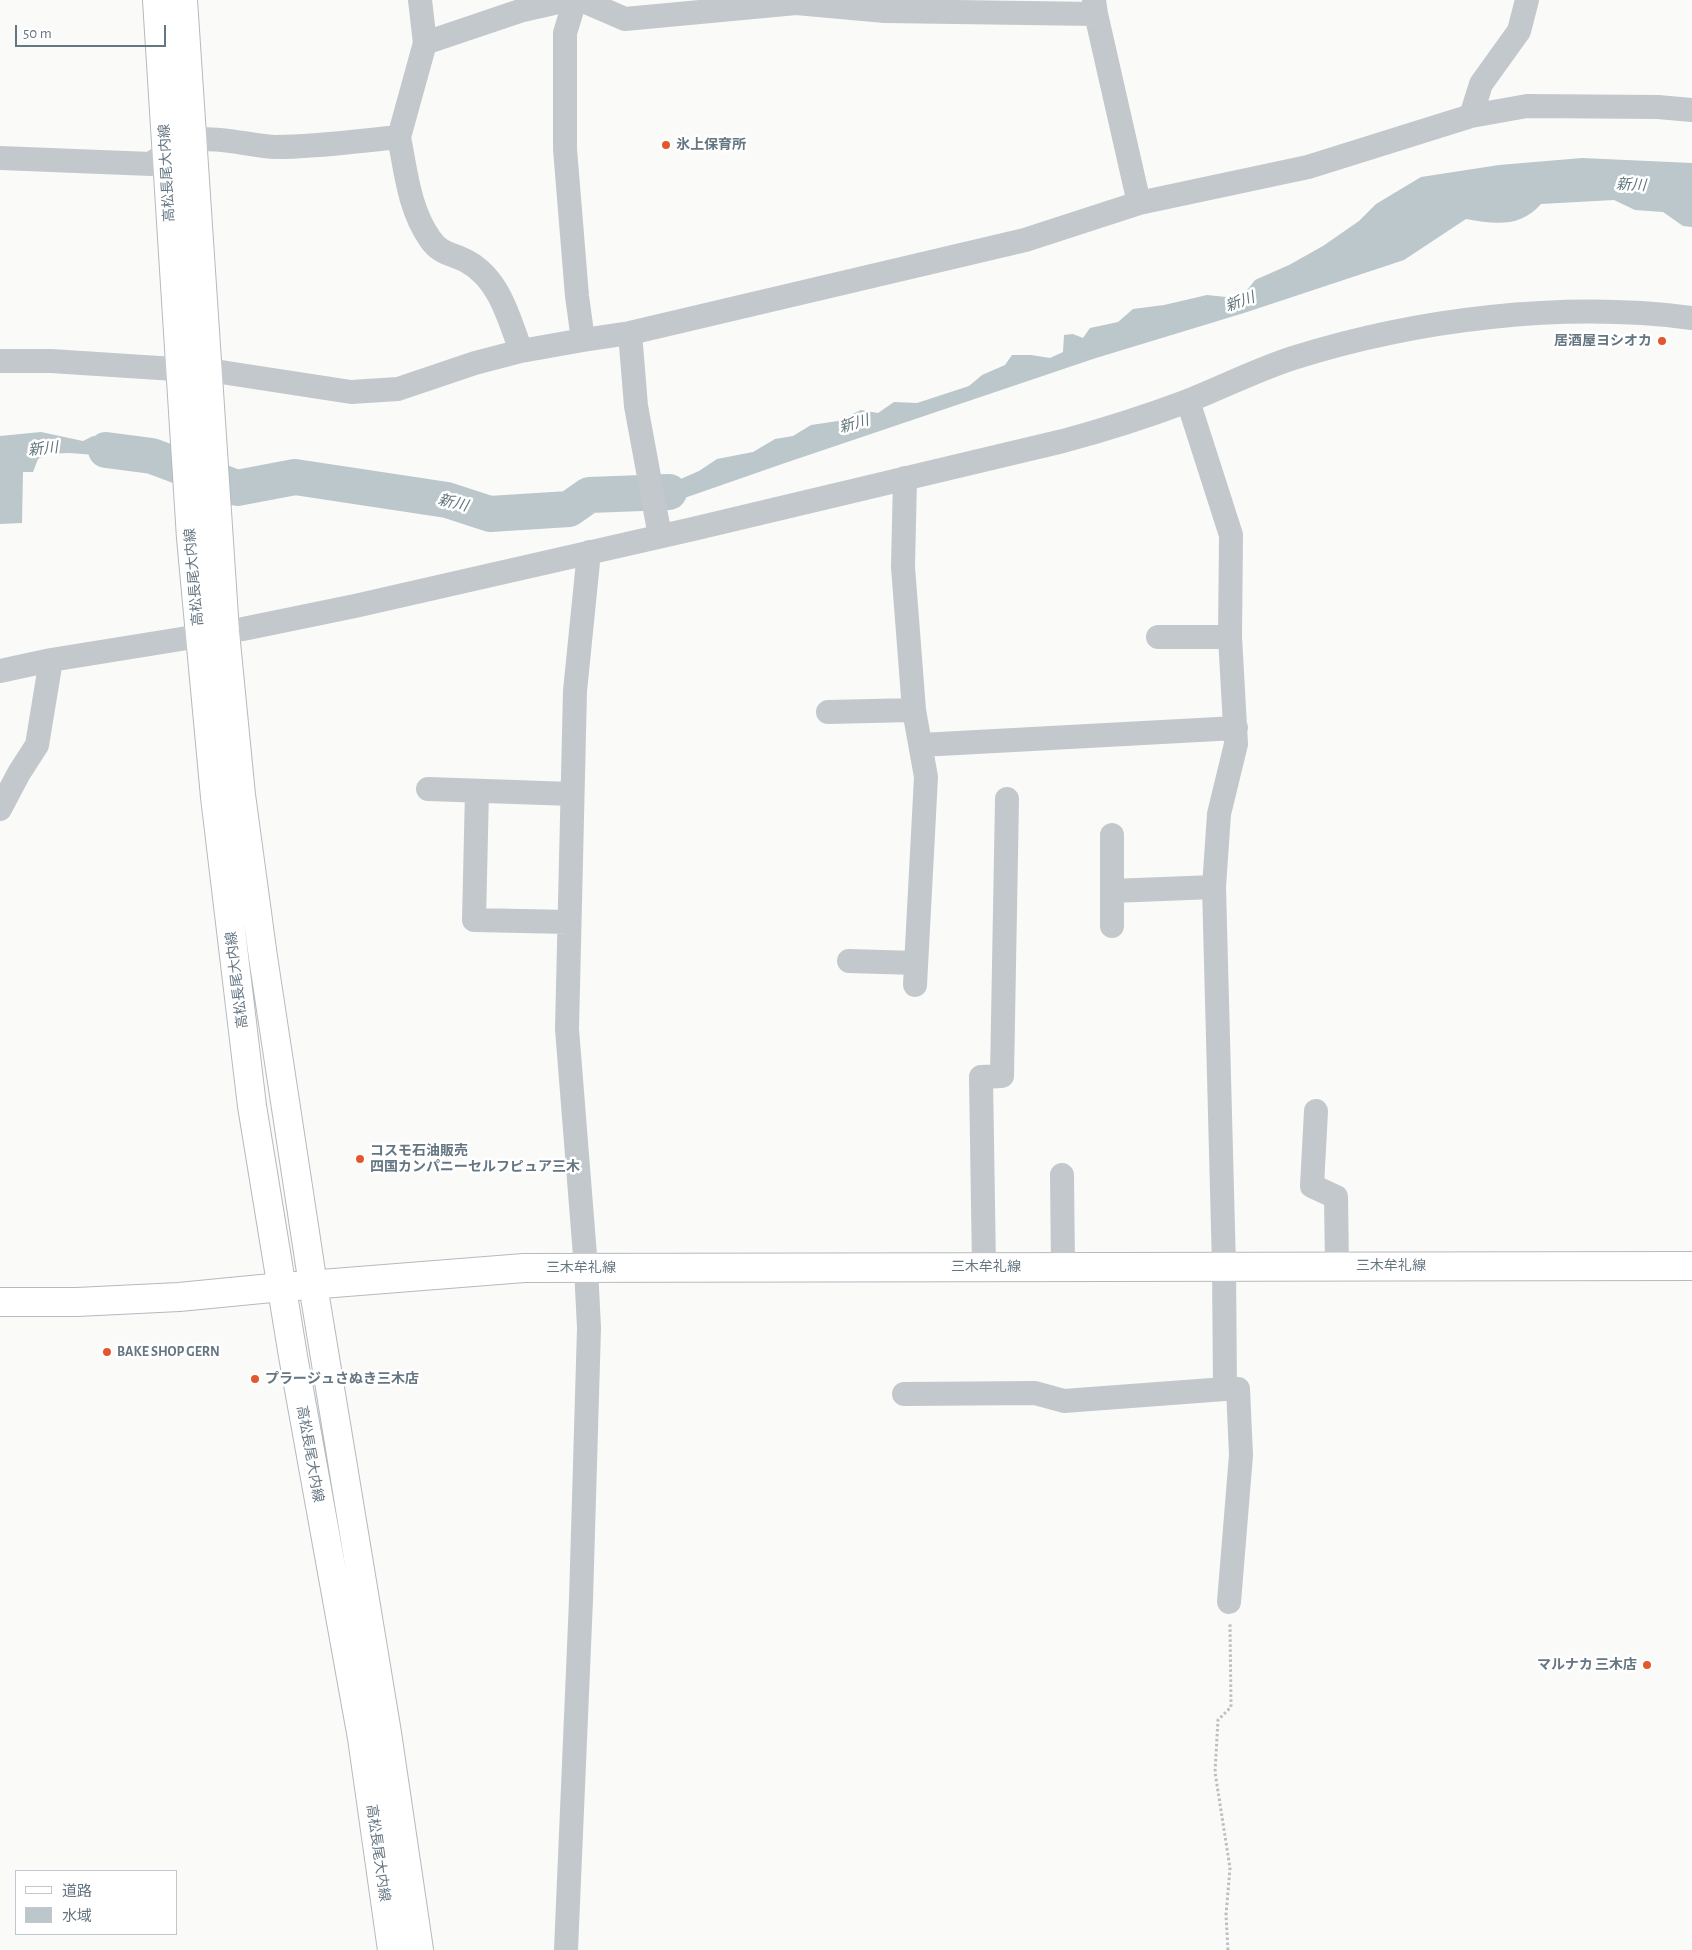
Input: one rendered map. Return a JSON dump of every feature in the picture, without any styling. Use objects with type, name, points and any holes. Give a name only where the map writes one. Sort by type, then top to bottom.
[{"type":"main road","name":"高松長尾大内線","points":[[157,0],[191,538],[212,634],[241,795],[263,957],[313,1285],[386,1733],[418,1950]]},
{"type":"main road","name":"高松長尾大内線","points":[[183,0],[218,538],[212,634],[216,806],[252,1106],[362,1738],[392,1950]]},
{"type":"main road","name":"三木牟礼線","points":[[0,1302],[77,1302],[178,1296],[524,1268],[1692,1266]]},
{"type":"street","points":[[420,0],[424,42],[399,137],[412,203],[429,238],[440,252],[468,262],[492,282],[507,313],[521,352]]},
{"type":"street","points":[[424,42],[523,10],[567,0]]},
{"type":"street","points":[[575,0],[565,33],[565,149],[577,296],[583,340]]},
{"type":"street","points":[[581,0],[625,19],[796,3],[885,11],[1095,7],[1139,203]]},
{"type":"street","points":[[1471,116],[1481,84],[1519,31],[1527,0]]},
{"type":"street","points":[[0,361],[51,361],[206,372],[270,378],[351,392],[398,389],[474,363],[583,340],[630,333],[1024,240],[1139,203],[1308,167],[1471,116],[1527,106],[1658,107],[1692,110]]},
{"type":"street","points":[[0,158],[151,164],[166,153],[191,141],[212,140],[274,147],[399,137]]},
{"type":"street","points":[[0,672],[51,660],[212,634],[356,606],[660,536],[1115,427],[1188,401],[1244,376],[1293,358],[1349,343],[1441,325],[1509,316],[1570,311],[1629,312],[1692,318]]},
{"type":"street","points":[[630,333],[636,406],[660,536]]},
{"type":"street","points":[[1188,401],[1231,535],[1230,637],[1236,744],[1219,814],[1214,887],[1224,1266],[1225,1389]]},
{"type":"street","points":[[849,961],[916,974],[926,777],[914,710],[903,567],[904,478]]},
{"type":"street","points":[[566,1950],[581,1600],[589,1328],[567,1029],[575,691],[589,552]]},
{"type":"street","points":[[1158,637],[1230,637]]},
{"type":"street","points":[[0,809],[19,773],[37,745],[51,660]]},
{"type":"street","points":[[828,712],[914,710]]},
{"type":"street","points":[[921,745],[1236,728]]},
{"type":"street","points":[[428,788],[572,794]]},
{"type":"street","points":[[477,791],[474,920],[569,922]]},
{"type":"street","points":[[984,1267],[981,1077],[1002,1076],[1007,799]]},
{"type":"street","points":[[1112,835],[1112,926]]},
{"type":"street","points":[[1112,891],[1214,887]]},
{"type":"street","points":[[1316,1111],[1312,1186],[1336,1197],[1336,1266]]},
{"type":"street","points":[[1062,1175],[1063,1267]]},
{"type":"street","points":[[904,1394],[1035,1393],[1064,1401],[1238,1389],[1241,1455],[1229,1602]]},
{"type":"path","points":[[1228,1950],[1226,1915],[1230,1868],[1215,1772],[1218,1720],[1231,1707],[1229,1602]]},
{"type":"water","points":[[1582,158],[1692,163],[1692,227],[1683,226],[1663,212],[1635,210],[1614,200],[1541,204],[1533,212],[1516,221],[1497,223],[1466,219],[1404,260],[1244,313],[1096,358],[670,503],[622,508],[620,494],[676,481],[699,471],[717,459],[753,452],[775,439],[793,436],[811,425],[838,421],[861,410],[878,413],[894,402],[917,403],[969,386],[982,375],[1005,365],[1012,355],[1050,358],[1063,352],[1064,335],[1073,334],[1083,338],[1090,328],[1118,322],[1133,309],[1164,305],[1207,295],[1226,297],[1244,294],[1255,280],[1289,265],[1323,246],[1359,221],[1376,204],[1421,177],[1499,165]]},
{"type":"water","points":[[41,432],[83,441],[93,436],[114,442],[154,442],[156,467],[136,458],[69,453],[48,454],[38,459],[33,472],[23,472],[22,523],[0,524],[0,436]]},
{"type":"waterway","name":"新川","points":[[106,450],[152,456],[237,488],[295,477],[447,500],[490,514],[569,509],[589,495],[669,492]]},
{"type":"place","name":"氷上保育所","points":[[666,145]]},
{"type":"place","name":"居酒屋ヨシオカ","points":[[1662,341]]},
{"type":"place","name":"コスモ石油販売 四国カンパニーセルフピュア三木","points":[[360,1159]]},
{"type":"place","name":"BAKE SHOP GERN","points":[[107,1352]]},
{"type":"place","name":"プラージュさぬき三木店","points":[[255,1379]]},
{"type":"place","name":"マルナカ 三木店","points":[[1647,1665]]}]
